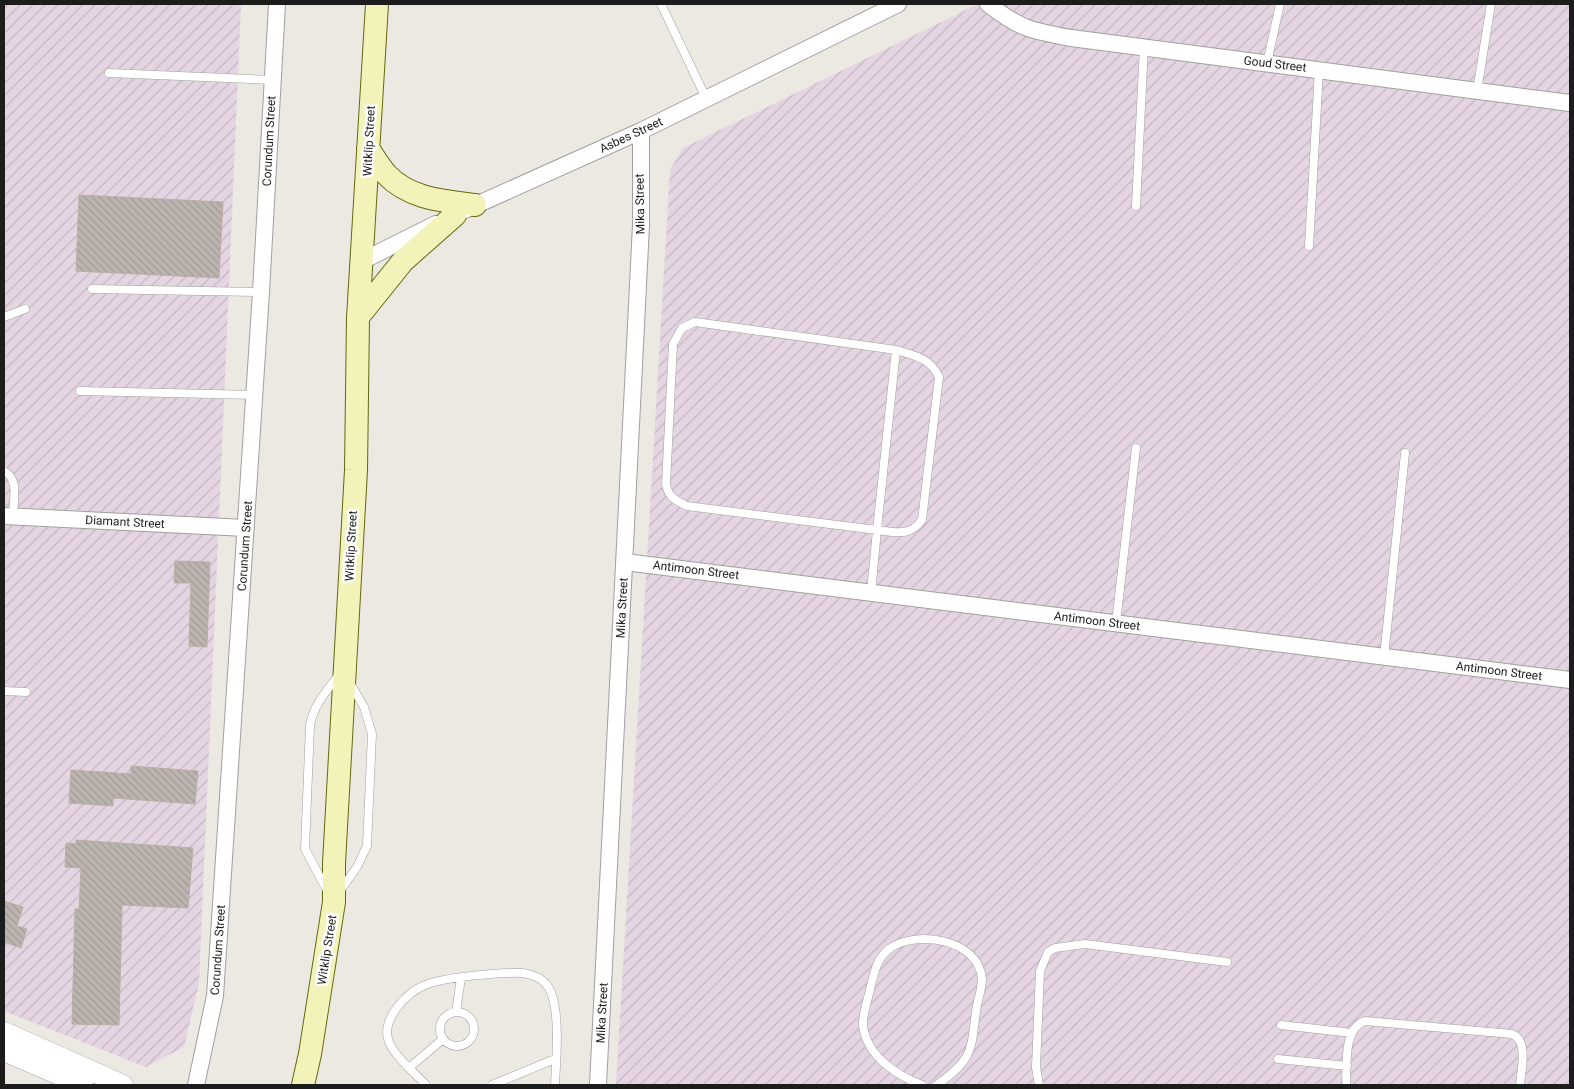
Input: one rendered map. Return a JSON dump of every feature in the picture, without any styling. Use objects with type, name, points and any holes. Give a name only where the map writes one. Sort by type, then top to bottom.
[{"type":"main road","name":"Witklip Street","points":[[305,1083],[334,901],[334,863],[356,470],[358,318],[377,4]]},
{"type":"main road","points":[[368,148],[386,174],[405,188],[431,199],[475,205]]},
{"type":"main road","points":[[358,318],[403,260],[455,215]]},
{"type":"street","name":"Corundum Street","points":[[196,1085],[215,996],[261,292],[276,4]]},
{"type":"street","name":"Asbes Street","points":[[362,261],[475,205],[641,131],[898,4]]},
{"type":"street","name":"Goud Street","points":[[988,4],[1013,22],[1030,31],[1570,102]]},
{"type":"street","name":"Mika Street","points":[[598,1085],[641,226],[641,131]]},
{"type":"street","name":"Diamant Street","points":[[8,517],[246,528]]},
{"type":"street","name":"Antimoon Street","points":[[624,562],[1570,680]]},
{"type":"street","points":[[4,1032],[123,1085]]},
{"type":"street","points":[[4,1051],[83,1085]]},
{"type":"lane","points":[[661,4],[706,98]]},
{"type":"lane","points":[[1267,63],[1280,4]]},
{"type":"lane","points":[[1477,90],[1491,4]]},
{"type":"lane","points":[[1136,206],[1144,47]]},
{"type":"lane","points":[[1309,246],[1319,70]]},
{"type":"lane","points":[[109,73],[272,80]]},
{"type":"lane","points":[[92,288],[261,292]]},
{"type":"lane","points":[[4,317],[24,309]]},
{"type":"lane","points":[[695,322],[896,350],[922,357],[930,363],[939,378],[922,520],[917,528],[908,533],[877,530],[687,506],[674,499],[668,493],[666,484],[673,344],[682,328],[695,322]]},
{"type":"lane","points":[[871,592],[896,350]]},
{"type":"lane","points":[[80,391],[254,395]]},
{"type":"lane","points":[[1116,623],[1136,448]]},
{"type":"lane","points":[[1384,657],[1405,453]]},
{"type":"lane","points":[[4,471],[11,476],[14,483],[8,517]]},
{"type":"lane","points":[[344,671],[364,707],[372,734],[369,809],[367,846],[357,867],[334,901],[308,859],[305,839],[313,711],[344,671]]},
{"type":"lane","points":[[4,690],[26,692]]},
{"type":"lane","points":[[922,1085],[894,1072],[875,1054],[866,1039],[863,1025],[875,966],[888,950],[905,940],[934,940],[963,948],[971,954],[982,978],[969,1055],[960,1068],[938,1085]]},
{"type":"lane","points":[[1040,1085],[1036,1067],[1040,971],[1048,952],[1055,948],[1085,944],[1227,962]]},
{"type":"lane","points":[[426,1085],[389,1040],[387,1027],[391,1016],[415,990],[433,983],[461,978],[524,973],[546,983],[555,1008],[555,1085]]},
{"type":"lane","points":[[456,1012],[461,978]]},
{"type":"lane","points":[[456,1012],[468,1015],[472,1020],[474,1031],[473,1037],[469,1042],[452,1046],[443,1039],[440,1033],[445,1016],[456,1012]]},
{"type":"lane","points":[[1346,1085],[1352,1033],[1356,1025],[1365,1021],[1512,1034],[1522,1044],[1520,1085]]},
{"type":"lane","points":[[1281,1025],[1352,1033]]},
{"type":"lane","points":[[410,1067],[443,1039]]},
{"type":"lane","points":[[492,1085],[555,1059]]},
{"type":"lane","points":[[1278,1059],[1347,1066]]},
{"type":"shaded area","points":[[4,4],[241,4],[199,983],[184,1047],[146,1067],[4,1011]]},
{"type":"shaded area","points":[[978,4],[1570,4],[1570,1085],[616,1085],[670,170],[683,148]]},
{"type":"building","points":[[79,195],[223,202],[219,278],[76,271]]},
{"type":"building","points":[[175,561],[210,562],[207,647],[189,646],[191,583],[174,583]]},
{"type":"building","points":[[131,766],[198,771],[195,804],[113,798],[113,806],[69,803],[71,770],[131,774]]},
{"type":"building","points":[[76,840],[193,848],[188,908],[122,905],[119,1025],[72,1024],[75,909],[79,909],[81,868],[65,867],[66,843],[76,844]]},
{"type":"building","points":[[4,901],[23,907],[17,926],[27,929],[21,948],[4,942]]}]
